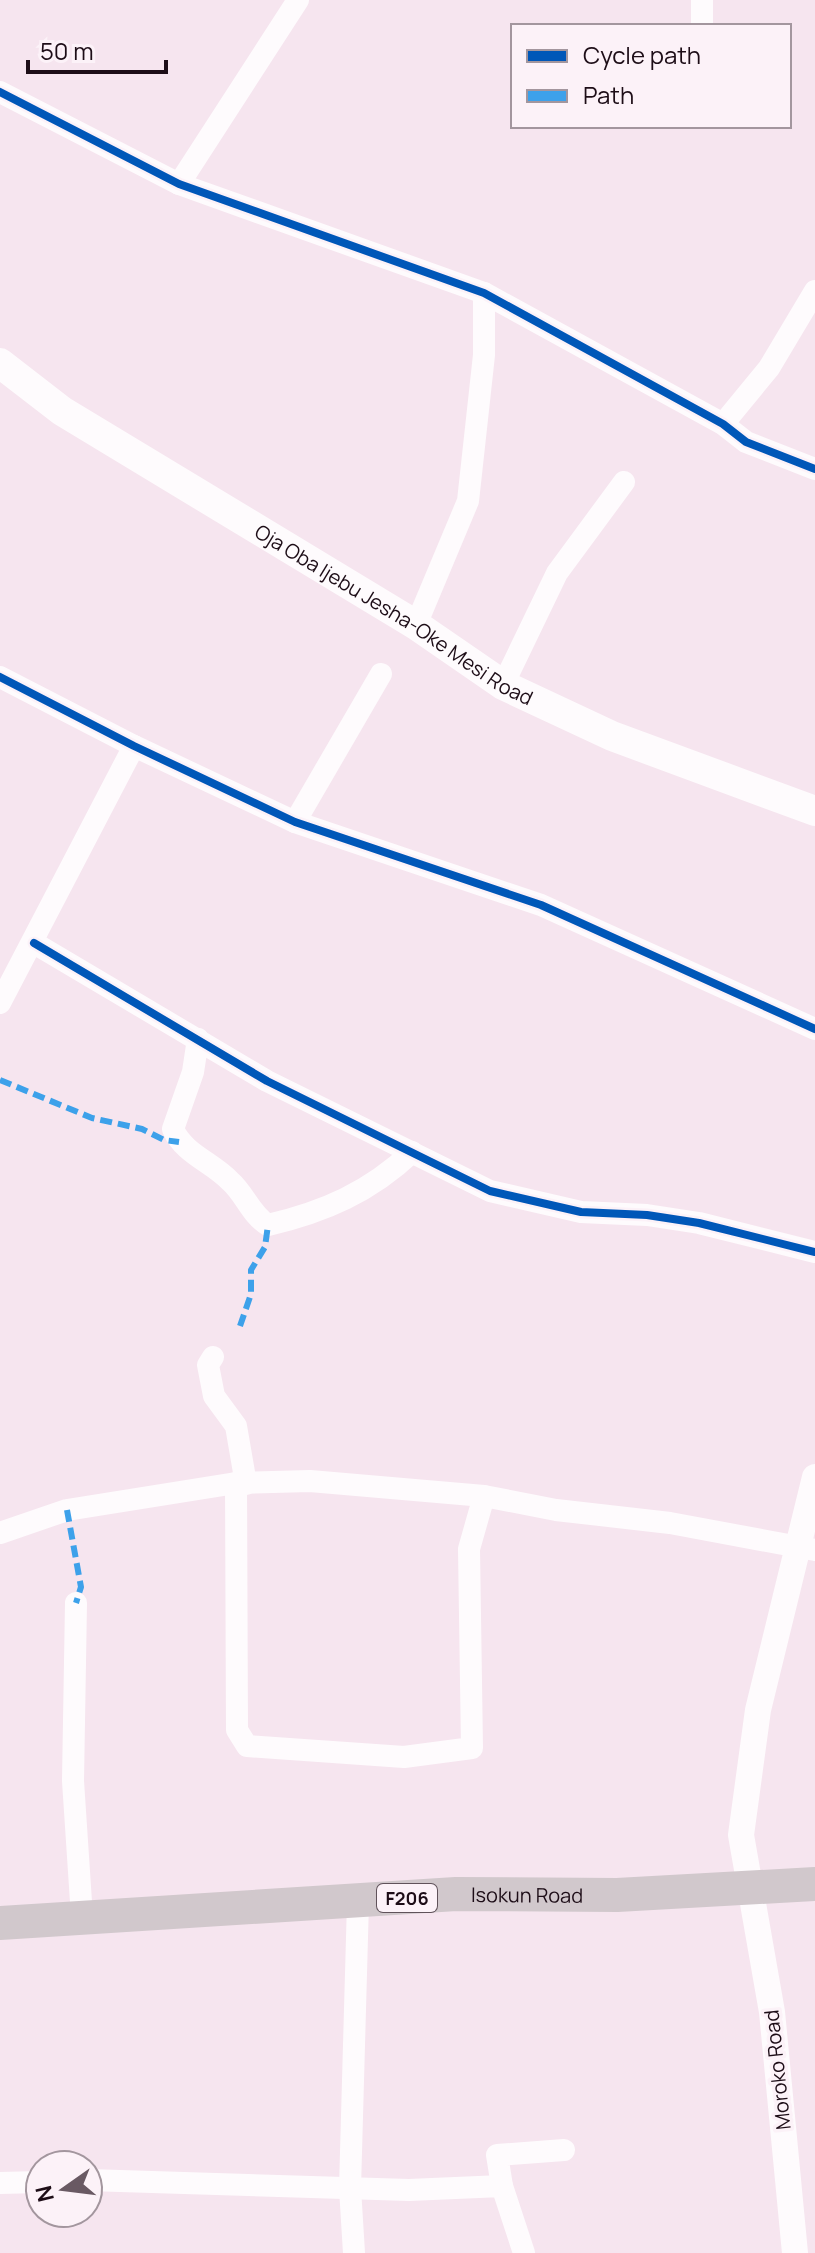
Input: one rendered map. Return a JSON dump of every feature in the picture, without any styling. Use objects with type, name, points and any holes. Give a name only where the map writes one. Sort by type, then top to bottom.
[{"type":"main road","name":"Oja Oba Ijebu Jesha-Oke Mesi Road","points":[[0,363],[62,411],[416,625],[503,685],[612,736],[815,811]]},
{"type":"main road","name":"Isokun Road","points":[[0,1923],[456,1894],[617,1895],[815,1884]]},
{"type":"street","points":[[179,184],[298,0]]},
{"type":"street","points":[[702,0],[702,24]]},
{"type":"street","points":[[0,92],[179,184],[484,293],[723,424],[746,442],[815,469]]},
{"type":"street","points":[[723,424],[769,368],[815,291]]},
{"type":"street","points":[[416,625],[468,501],[484,355],[484,293]]},
{"type":"street","points":[[503,685],[557,573],[624,482]]},
{"type":"street","points":[[295,822],[381,674]]},
{"type":"street","points":[[0,677],[134,746],[295,822],[541,905],[815,1029]]},
{"type":"street","points":[[0,1003],[34,943],[134,746]]},
{"type":"street","points":[[34,943],[267,1081],[490,1191],[581,1212],[647,1215],[699,1223],[815,1252]]},
{"type":"street","points":[[198,1039],[193,1072],[173,1129],[179,1142],[232,1182],[258,1218],[268,1225],[354,1195],[384,1179],[412,1152]]},
{"type":"street","points":[[213,1357],[208,1365],[214,1396],[236,1426],[241,1484],[237,1730],[247,1746],[404,1757],[472,1748],[469,1549],[484,1496]]},
{"type":"street","name":"Moroko Road","points":[[795,2253],[772,2012],[741,1835],[745,1785],[758,1710],[806,1548],[815,1477]]},
{"type":"street","points":[[0,1533],[67,1510],[241,1484],[310,1481],[484,1496],[556,1510],[670,1523],[806,1548]]},
{"type":"street","points":[[76,1603],[73,1781],[82,1917]]},
{"type":"street","points":[[354,2253],[350,2188],[358,1902]]},
{"type":"street","points":[[524,2253],[502,2186],[497,2155],[564,2150]]},
{"type":"street","points":[[104,2180],[350,2188],[502,2186]]},
{"type":"street","points":[[0,2183],[24,2182]]},
{"type":"marked path","points":[[0,1080],[92,1118],[142,1129],[164,1140],[179,1142]]},
{"type":"marked path","points":[[240,1326],[251,1294],[251,1270],[265,1247],[268,1225]]},
{"type":"marked path","points":[[67,1510],[81,1587],[76,1603]]},
{"type":"cycle path","points":[[0,92],[179,184],[484,293],[723,424],[746,442],[815,469]]},
{"type":"cycle path","points":[[0,677],[134,746],[295,822],[541,905],[815,1029]]},
{"type":"cycle path","points":[[34,943],[267,1081],[490,1191],[581,1212],[647,1215],[699,1223],[815,1252]]}]
